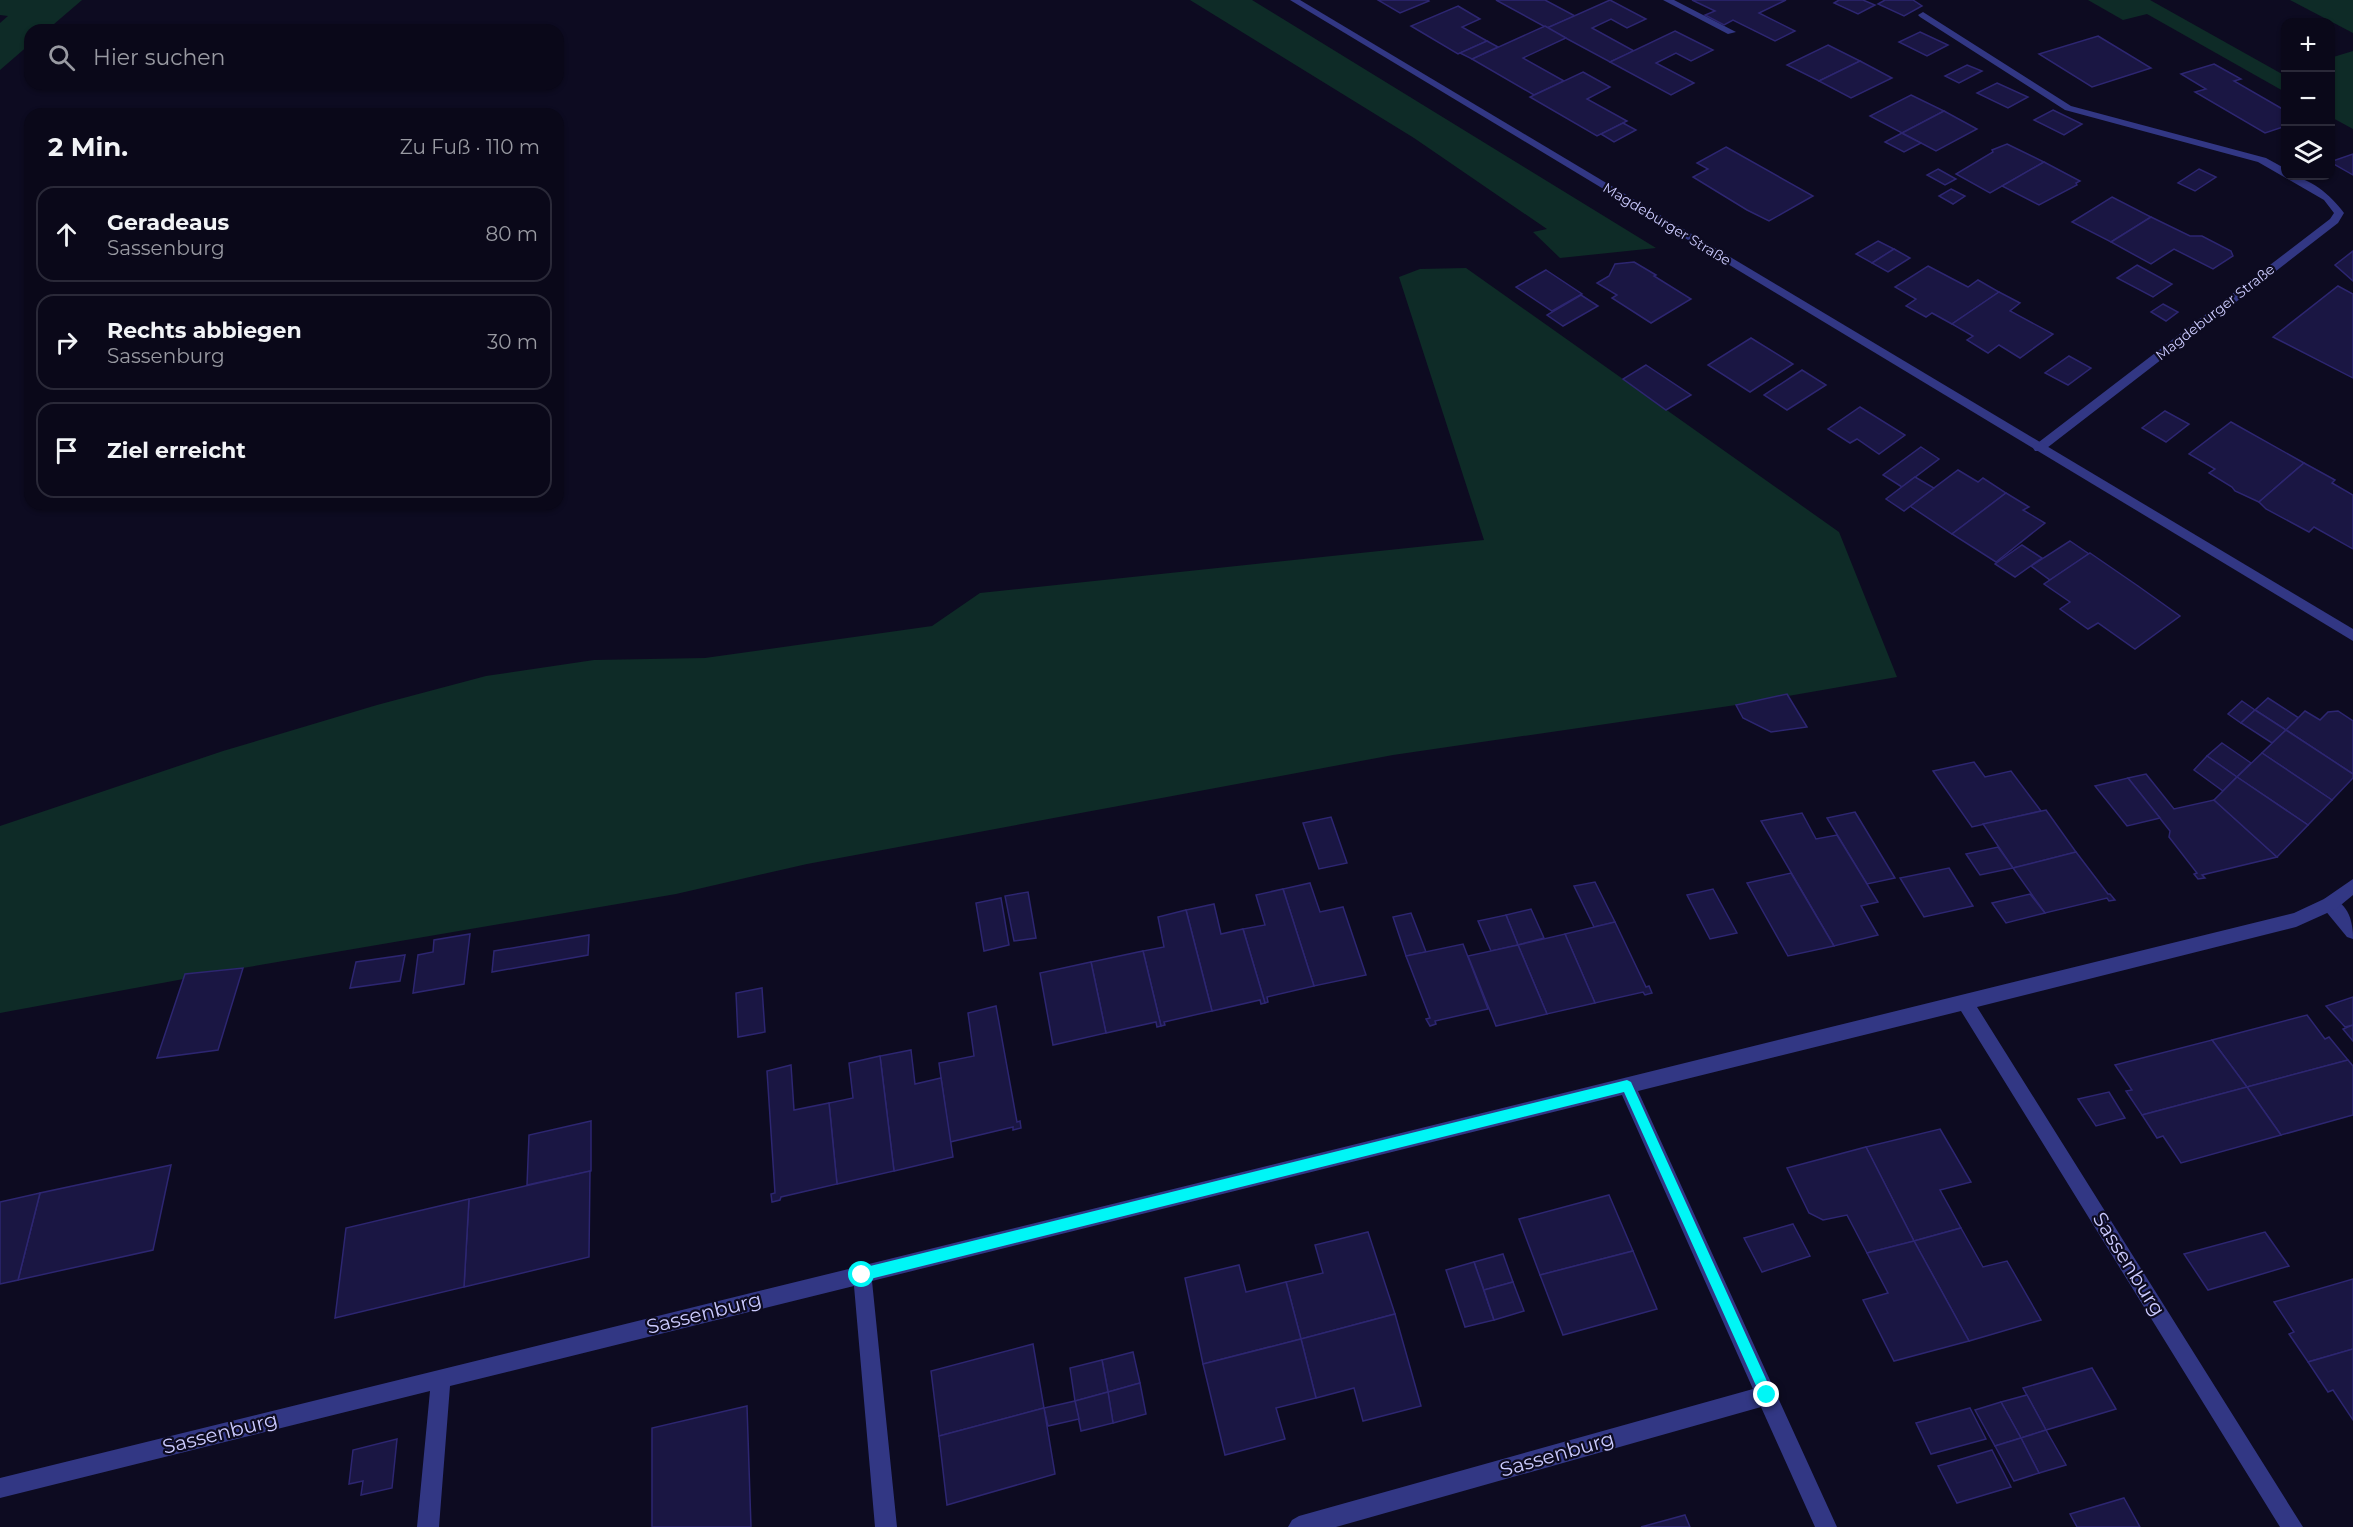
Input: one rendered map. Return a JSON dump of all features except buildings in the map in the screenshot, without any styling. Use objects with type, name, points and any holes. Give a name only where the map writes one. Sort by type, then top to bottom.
[{"type":"street","name":"Magdeburger Straße","points":[[1294,0],[2353,636]]},
{"type":"street","points":[[1667,0],[1731,32]]},
{"type":"street","name":"Magdeburger Straße","points":[[1923,15],[2068,108],[2262,160],[2281,171]]},
{"type":"street","name":"Magdeburger Straße","points":[[2039,448],[2334,220],[2339,213],[2328,198],[2297,180]]},
{"type":"street","name":"Sassenburg","points":[[0,1488],[2296,920],[2330,904],[2353,886]]},
{"type":"street","points":[[2330,904],[2353,932]]},
{"type":"street","name":"Sassenburg","points":[[1965,1002],[2292,1527]]},
{"type":"street","points":[[1627,1086],[1826,1527]]},
{"type":"street","points":[[862,1275],[886,1527]]},
{"type":"street","points":[[428,1527],[441,1378]]},
{"type":"street","name":"Sassenburg","points":[[1299,1527],[1348,1520],[1767,1395]]},
{"type":"green space","points":[[0,0],[82,0],[54,24],[24,24],[24,49],[0,70],[0,23],[8,16],[0,15]]},
{"type":"green space","points":[[1190,0],[1252,0],[1656,248],[1560,258],[1533,232],[1547,229],[1414,138]]},
{"type":"green space","points":[[2088,0],[2150,0],[2281,73],[2281,90],[2147,14],[2123,20]]},
{"type":"green space","points":[[2290,0],[2353,0],[2353,33],[2335,24],[2335,18],[2324,18]]},
{"type":"green space","points":[[2353,51],[2353,129],[2335,119],[2335,56]]},
{"type":"green space","points":[[1466,268],[1839,532],[1897,677],[1736,705],[1393,755],[807,864],[676,894],[243,968],[0,1013],[0,826],[223,751],[377,705],[486,676],[594,660],[705,658],[932,626],[980,593],[1484,540],[1399,277],[1420,269]]},
{"type":"route","points":[[862,1275],[1627,1086],[1767,1395]]}]
